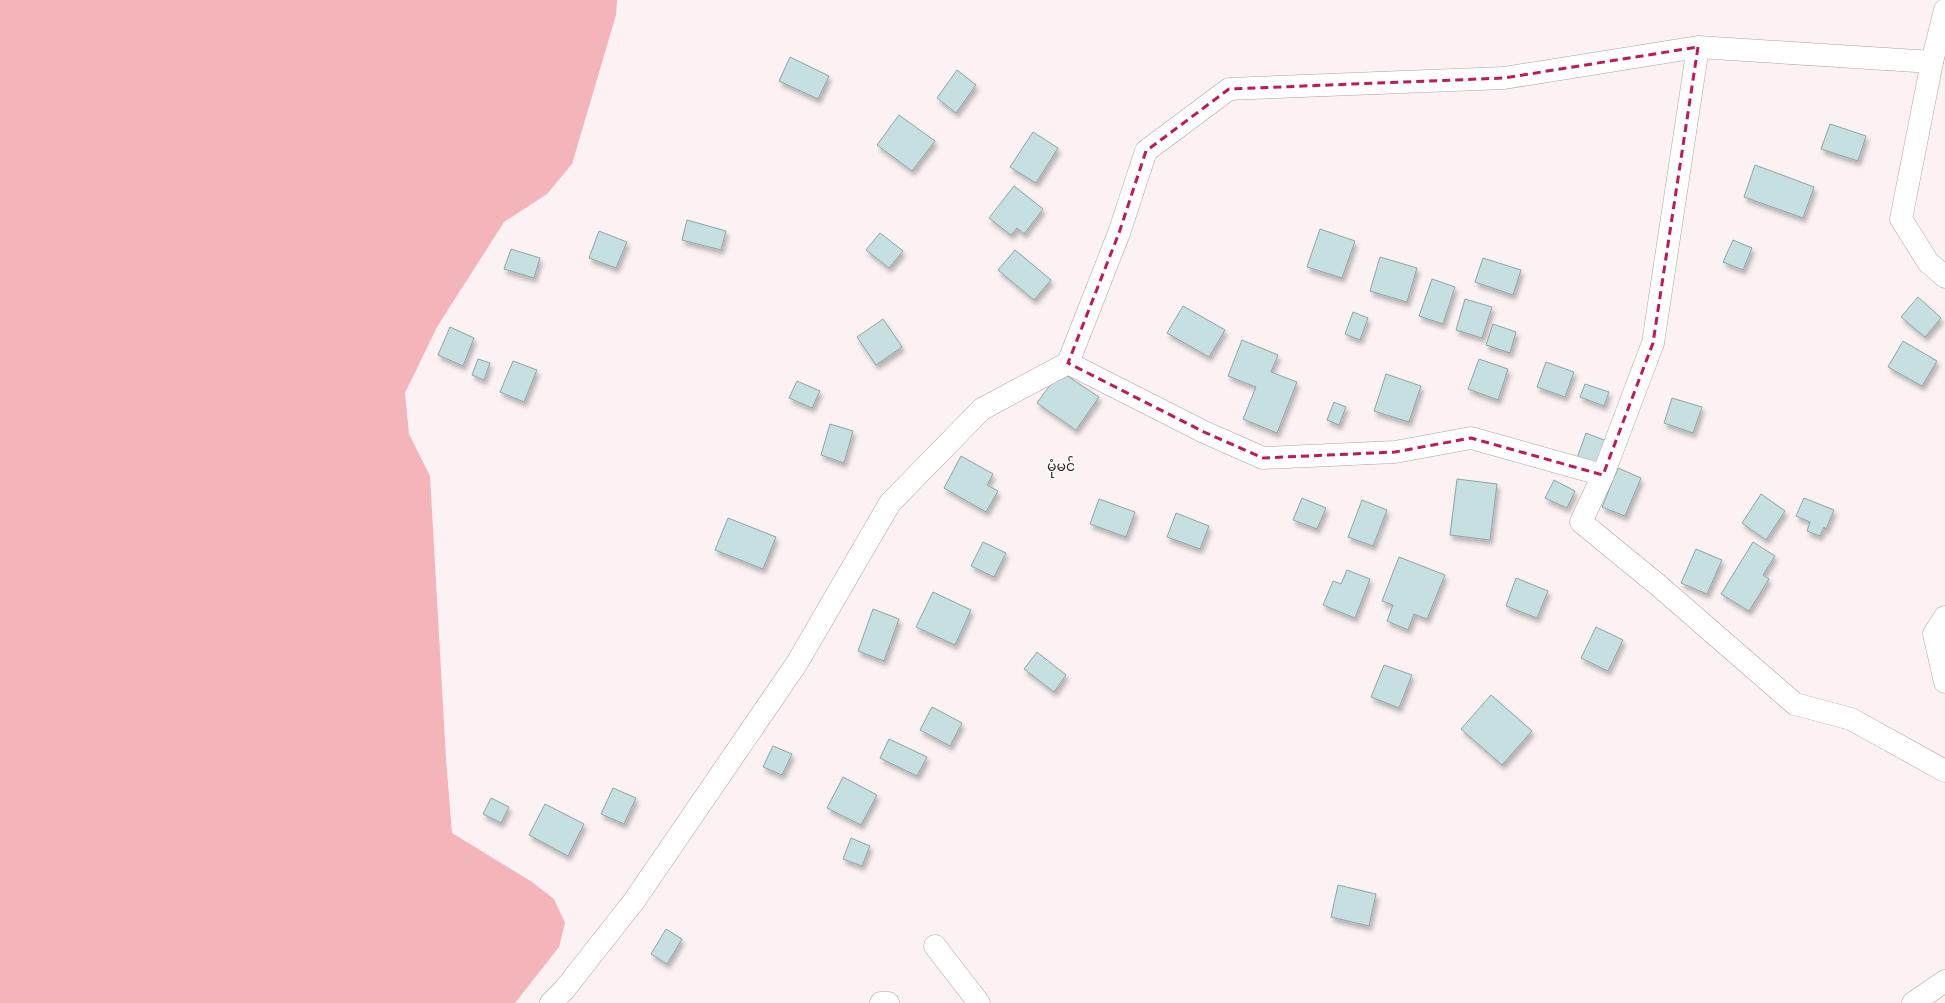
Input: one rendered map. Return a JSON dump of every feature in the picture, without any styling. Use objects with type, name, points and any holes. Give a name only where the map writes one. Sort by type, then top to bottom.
[{"type":"street","points":[[1945,10],[1932,62],[1901,219],[1928,262],[1945,277]]},
{"type":"street","points":[[551,1003],[564,990],[634,900],[797,663],[890,503],[982,409],[1068,363],[1119,233],[1146,151],[1229,89],[1504,78],[1698,47],[1932,62]]},
{"type":"street","points":[[1698,47],[1653,343],[1603,475],[1581,522],[1658,585],[1795,704],[1851,719],[1945,771]]},
{"type":"street","points":[[1068,363],[1204,432],[1263,458],[1394,452],[1471,438],[1603,475]]},
{"type":"street","points":[[1945,617],[1934,634],[1945,682]]},
{"type":"street","points":[[935,946],[979,1003]]},
{"type":"street","points":[[1913,1003],[1945,981]]},
{"type":"street","points":[[880,1003],[888,1003]]},
{"type":"highlighted area","points":[[1698,47],[1653,343],[1603,475],[1471,438],[1395,452],[1263,458],[1204,432],[1068,363],[1119,233],[1146,151],[1229,89],[1504,78]]},
{"type":"shaded area","points":[[0,0],[617,0],[616,15],[572,164],[547,194],[504,222],[437,327],[405,393],[409,434],[430,476],[446,759],[452,833],[532,882],[554,899],[565,923],[559,947],[515,1003],[0,1003]]},
{"type":"building","points":[[790,57],[829,76],[818,99],[779,81]]},
{"type":"building","points":[[957,70],[976,85],[956,113],[937,98]]},
{"type":"building","points":[[899,115],[935,141],[912,171],[877,145]]},
{"type":"building","points":[[1830,124],[1866,136],[1858,161],[1821,149]]},
{"type":"building","points":[[1033,132],[1058,148],[1036,183],[1010,167]]},
{"type":"building","points":[[1755,165],[1814,187],[1803,218],[1744,197]]},
{"type":"building","points":[[1014,186],[1043,209],[1024,234],[1017,228],[1011,235],[989,218]]},
{"type":"building","points":[[687,220],[726,231],[721,250],[682,240]]},
{"type":"building","points":[[1320,229],[1355,241],[1342,278],[1307,267]]},
{"type":"building","points":[[599,231],[627,242],[616,268],[589,258]]},
{"type":"building","points":[[880,233],[903,251],[889,268],[866,250]]},
{"type":"building","points":[[1733,240],[1752,248],[1743,270],[1723,262]]},
{"type":"building","points":[[511,249],[540,258],[534,278],[504,269]]},
{"type":"building","points":[[1015,250],[1051,280],[1034,300],[998,270]]},
{"type":"building","points":[[1380,257],[1417,268],[1407,302],[1370,291]]},
{"type":"building","points":[[1483,258],[1521,270],[1513,295],[1475,282]]},
{"type":"building","points":[[1432,279],[1455,287],[1443,324],[1419,316]]},
{"type":"building","points":[[1918,297],[1941,318],[1925,337],[1901,317]]},
{"type":"building","points":[[1465,299],[1492,307],[1482,338],[1456,330]]},
{"type":"building","points":[[1183,306],[1225,330],[1209,357],[1167,333]]},
{"type":"building","points":[[1353,312],[1368,318],[1360,340],[1345,334]]},
{"type":"building","points":[[883,319],[902,347],[876,365],[857,337]]},
{"type":"building","points":[[1493,324],[1516,332],[1510,353],[1486,345]]},
{"type":"building","points":[[450,327],[474,338],[463,366],[438,355]]},
{"type":"building","points":[[1242,340],[1278,355],[1271,372],[1297,382],[1277,433],[1243,419],[1256,387],[1228,376]]},
{"type":"building","points":[[1903,341],[1937,361],[1922,386],[1888,367]]},
{"type":"building","points":[[478,359],[490,363],[484,380],[472,375]]},
{"type":"building","points":[[1479,359],[1508,369],[1498,400],[1468,389]]},
{"type":"building","points":[[513,361],[537,370],[524,402],[500,392]]},
{"type":"building","points":[[1546,362],[1574,372],[1565,397],[1537,387]]},
{"type":"building","points":[[1060,371],[1099,397],[1076,430],[1037,403]]},
{"type":"building","points":[[1386,374],[1421,386],[1409,422],[1374,411]]},
{"type":"building","points":[[797,381],[820,391],[812,408],[789,398]]},
{"type":"building","points":[[1585,384],[1609,392],[1604,406],[1580,397]]},
{"type":"building","points":[[1672,398],[1702,407],[1693,433],[1664,423]]},
{"type":"building","points":[[1334,402],[1346,407],[1339,425],[1327,420]]},
{"type":"building","points":[[830,424],[853,431],[844,463],[821,455]]},
{"type":"building","points":[[1586,433],[1609,442],[1599,469],[1576,461]]},
{"type":"building","points":[[961,456],[993,474],[987,485],[998,491],[986,512],[944,488]]},
{"type":"building","points":[[1618,468],[1641,478],[1625,516],[1602,507]]},
{"type":"building","points":[[1457,479],[1497,484],[1490,540],[1450,535]]},
{"type":"building","points":[[1554,480],[1575,491],[1567,508],[1545,498]]},
{"type":"building","points":[[1761,494],[1785,511],[1766,540],[1742,523]]},
{"type":"building","points":[[1302,498],[1326,508],[1317,529],[1293,520]]},
{"type":"building","points":[[1804,498],[1834,510],[1826,529],[1824,527],[1820,536],[1807,531],[1810,522],[1796,516]]},
{"type":"building","points":[[1099,499],[1135,512],[1126,537],[1090,524]]},
{"type":"building","points":[[1362,500],[1387,510],[1373,546],[1348,537]]},
{"type":"building","points":[[1176,513],[1209,526],[1200,549],[1167,537]]},
{"type":"building","points":[[728,518],[776,537],[763,569],[715,550]]},
{"type":"building","points":[[983,542],[1006,553],[994,577],[971,566]]},
{"type":"building","points":[[1753,542],[1775,556],[1763,575],[1769,579],[1749,611],[1721,594]]},
{"type":"building","points":[[1696,549],[1722,560],[1707,594],[1681,583]]},
{"type":"building","points":[[1399,557],[1445,575],[1427,619],[1414,614],[1408,630],[1387,621],[1393,605],[1382,601]]},
{"type":"building","points":[[1347,570],[1370,579],[1355,618],[1323,605],[1333,581],[1341,584]]},
{"type":"building","points":[[1516,578],[1548,591],[1537,618],[1506,606]]},
{"type":"building","points":[[933,592],[971,610],[955,645],[916,627]]},
{"type":"building","points":[[873,609],[899,619],[884,661],[858,651]]},
{"type":"building","points":[[1596,627],[1623,640],[1608,671],[1581,658]]},
{"type":"building","points":[[1037,652],[1066,675],[1054,692],[1024,669]]},
{"type":"building","points":[[1384,665],[1412,675],[1399,708],[1371,697]]},
{"type":"building","points":[[1491,695],[1532,731],[1502,765],[1461,729]]},
{"type":"building","points":[[932,707],[962,723],[950,746],[920,730]]},
{"type":"building","points":[[889,739],[927,757],[917,776],[880,758]]},
{"type":"building","points":[[773,746],[792,754],[782,775],[763,767]]},
{"type":"building","points":[[843,777],[877,795],[861,825],[827,808]]},
{"type":"building","points":[[613,788],[636,798],[624,824],[601,814]]},
{"type":"building","points":[[491,798],[509,807],[501,823],[483,814]]},
{"type":"building","points":[[545,804],[584,824],[568,856],[529,835]]},
{"type":"building","points":[[851,838],[870,846],[862,866],[843,859]]},
{"type":"building","points":[[1338,885],[1376,894],[1369,926],[1331,917]]},
{"type":"building","points":[[666,929],[682,939],[667,964],[651,954]]},
{"type":"district","name":"မုံမင်","points":[[1061,465]]}]
